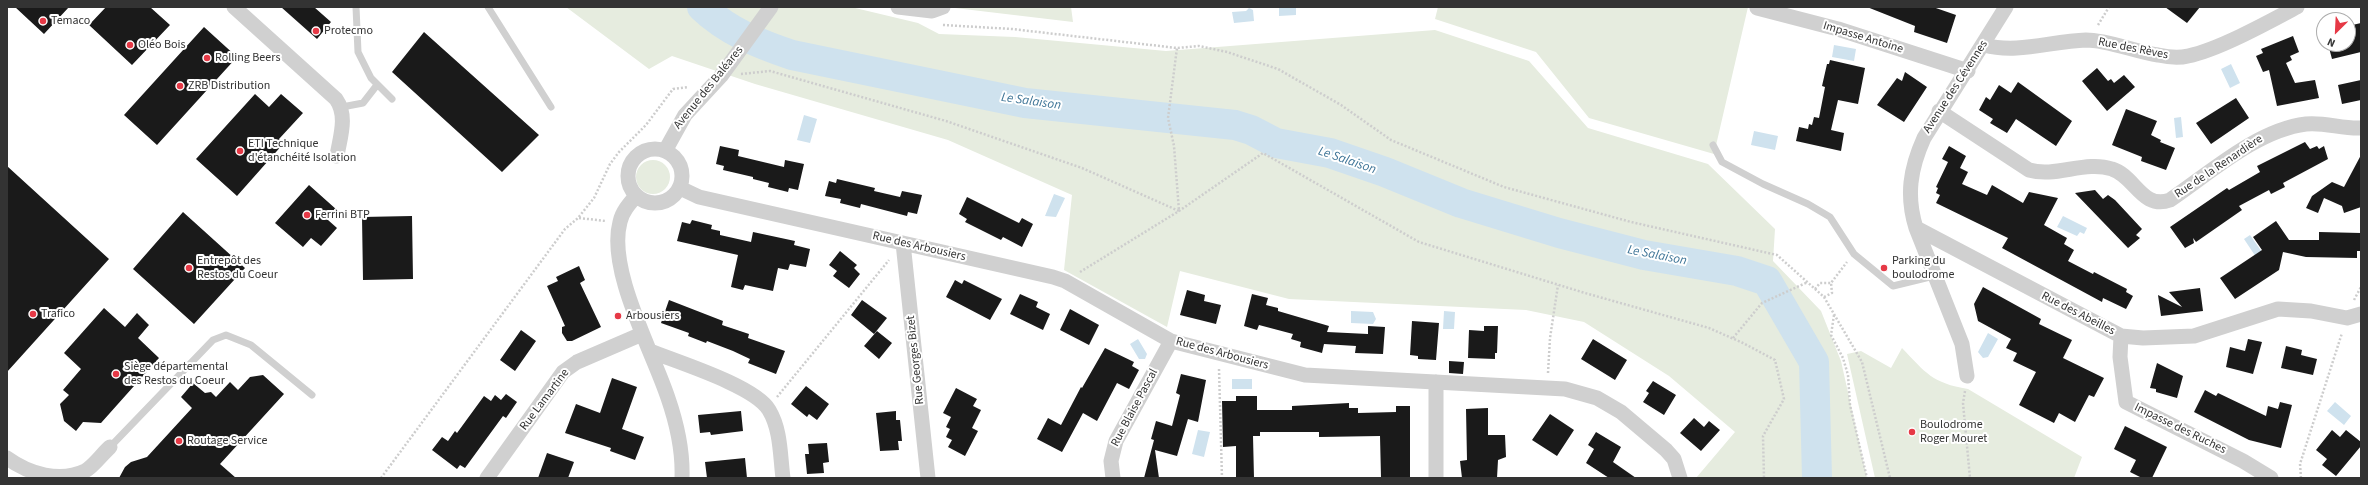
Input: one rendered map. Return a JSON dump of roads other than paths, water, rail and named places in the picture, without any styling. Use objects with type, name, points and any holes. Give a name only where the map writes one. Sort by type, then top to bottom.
[{"type":"street","points":[[234,7],[336,99],[342,108],[343,118],[337,156]]},
{"type":"street","name":"Avenue des Baléares","points":[[665,151],[685,115],[721,76],[771,7]]},
{"type":"street","points":[[898,7],[938,9]]},
{"type":"street","name":"Avenue des Cévennes","points":[[1967,376],[1962,344],[1916,228],[1911,210],[1910,190],[1912,172],[1917,154],[1939,111],[1984,46],[2006,7]]},
{"type":"street","name":"Rue des Rèves","points":[[1984,46],[2016,50],[2064,41],[2089,40],[2159,56],[2188,57],[2227,41],[2297,7]]},
{"type":"street","name":"Impasse Antoine","points":[[1757,8],[1838,29],[1968,70]]},
{"type":"street","name":"Rue de la Renardière","points":[[1939,111],[2030,170],[2044,172],[2094,167],[2113,169],[2127,177],[2145,197],[2158,203],[2170,200],[2254,142],[2282,130],[2321,124],[2344,128],[2361,128]]},
{"type":"street","points":[[658,149],[665,151],[678,161],[681,168],[683,178],[680,188],[675,195],[662,203],[646,203],[636,196],[628,182],[630,164],[644,151],[658,149]]},
{"type":"street","name":"Rue des Arbousiers","points":[[680,188],[699,197],[1065,281],[1171,341],[1306,375],[1548,388],[1581,392],[1611,404],[1666,450],[1674,459],[1680,478]]},
{"type":"street","points":[[636,196],[623,212],[619,222],[619,254],[625,285],[642,334],[668,397],[678,429],[683,460],[682,478]]},
{"type":"street","name":"Rue des Abeilles","points":[[1916,228],[2121,336],[2143,338],[2194,336],[2278,310],[2311,311],[2354,316]]},
{"type":"street","name":"Rue Georges Bizet","points":[[903,243],[928,478]]},
{"type":"street","name":"Rue Lamartine","points":[[487,478],[570,366],[642,334]]},
{"type":"street","name":"Impasse des Ruches","points":[[2121,336],[2120,358],[2126,402],[2243,461],[2271,478]]},
{"type":"street","name":"Rue Blaise Pascal","points":[[1113,478],[1111,461],[1116,441],[1171,341]]},
{"type":"street","points":[[650,351],[748,391],[768,408],[778,434],[783,478]]},
{"type":"street","points":[[1436,382],[1436,478]]},
{"type":"street","points":[[7,458],[20,467],[54,477],[72,476],[87,470],[110,447]]},
{"type":"lane","points":[[356,7],[358,52],[371,78],[392,99]]},
{"type":"lane","points":[[488,7],[551,107]]},
{"type":"lane","points":[[342,108],[363,103],[377,84]]},
{"type":"lane","points":[[1713,145],[1722,162],[1764,184],[1808,204],[1830,218],[1854,254],[1893,286],[1934,276]]},
{"type":"lane","points":[[110,447],[214,340],[226,335],[251,345],[312,395]]},
{"type":"water","points":[[1279,7],[1296,7],[1296,15],[1279,16]]},
{"type":"water","points":[[1249,8],[1253,10],[1254,21],[1234,23],[1232,12],[1246,11]]},
{"type":"water","points":[[1834,45],[1856,49],[1854,61],[1832,57]]},
{"type":"water","points":[[2231,64],[2240,83],[2230,88],[2221,69]]},
{"type":"water","points":[[804,115],[817,119],[810,143],[797,140]]},
{"type":"water","points":[[2181,117],[2183,137],[2176,138],[2174,118]]},
{"type":"water","points":[[1754,131],[1778,136],[1775,150],[1751,145]]},
{"type":"water","points":[[1054,194],[1065,198],[1056,217],[1045,216]]},
{"type":"water","points":[[2063,216],[2087,228],[2084,234],[2080,232],[2077,236],[2057,227]]},
{"type":"water","points":[[2250,235],[2262,252],[2256,257],[2244,239]]},
{"type":"water","points":[[1351,311],[1373,312],[1376,319],[1373,324],[1351,323]]},
{"type":"water","points":[[1444,311],[1455,312],[1454,329],[1443,329]]},
{"type":"water","points":[[1988,333],[1998,339],[1988,357],[1983,358],[1978,352]]},
{"type":"water","points":[[1138,339],[1147,354],[1145,359],[1139,359],[1130,344]]},
{"type":"water","points":[[1232,379],[1252,379],[1252,389],[1232,389]]},
{"type":"water","points":[[2335,402],[2351,416],[2344,425],[2327,411]]},
{"type":"water","points":[[1198,430],[1210,432],[1204,457],[1192,454]]},
{"type":"waterway","name":"Le Salaison","points":[[702,7],[722,23],[744,36],[792,55],[1025,103],[1235,125],[1251,130],[1276,143],[1330,153],[1385,172],[1461,203],[1559,233],[1644,255],[1737,271],[1767,281],[1814,362],[1817,478]]},
{"type":"place","name":"Temaco","points":[[43,21]]},
{"type":"place","name":"Protecmo","points":[[316,31]]},
{"type":"place","name":"Oléo Bois","points":[[130,45]]},
{"type":"place","name":"Rolling Beers","points":[[207,58]]},
{"type":"place","name":"ZRB Distribution","points":[[180,86]]},
{"type":"place","name":"ETI Technique d'étanchéité Isolation","points":[[240,151]]},
{"type":"place","name":"Ferrini BTP","points":[[307,215]]},
{"type":"place","name":"Entrepôt des Restos du Coeur","points":[[189,268]]},
{"type":"place","name":"Parking du boulodrome","points":[[1884,268]]},
{"type":"place","name":"Trafico","points":[[33,314]]},
{"type":"place","name":"Arbousiers","points":[[618,316]]},
{"type":"place","name":"Siège départemental des Restos du Coeur","points":[[116,374]]},
{"type":"place","name":"Boulodrome Roger Mouret","points":[[1912,432]]},
{"type":"place","name":"Routage Service","points":[[179,441]]}]
